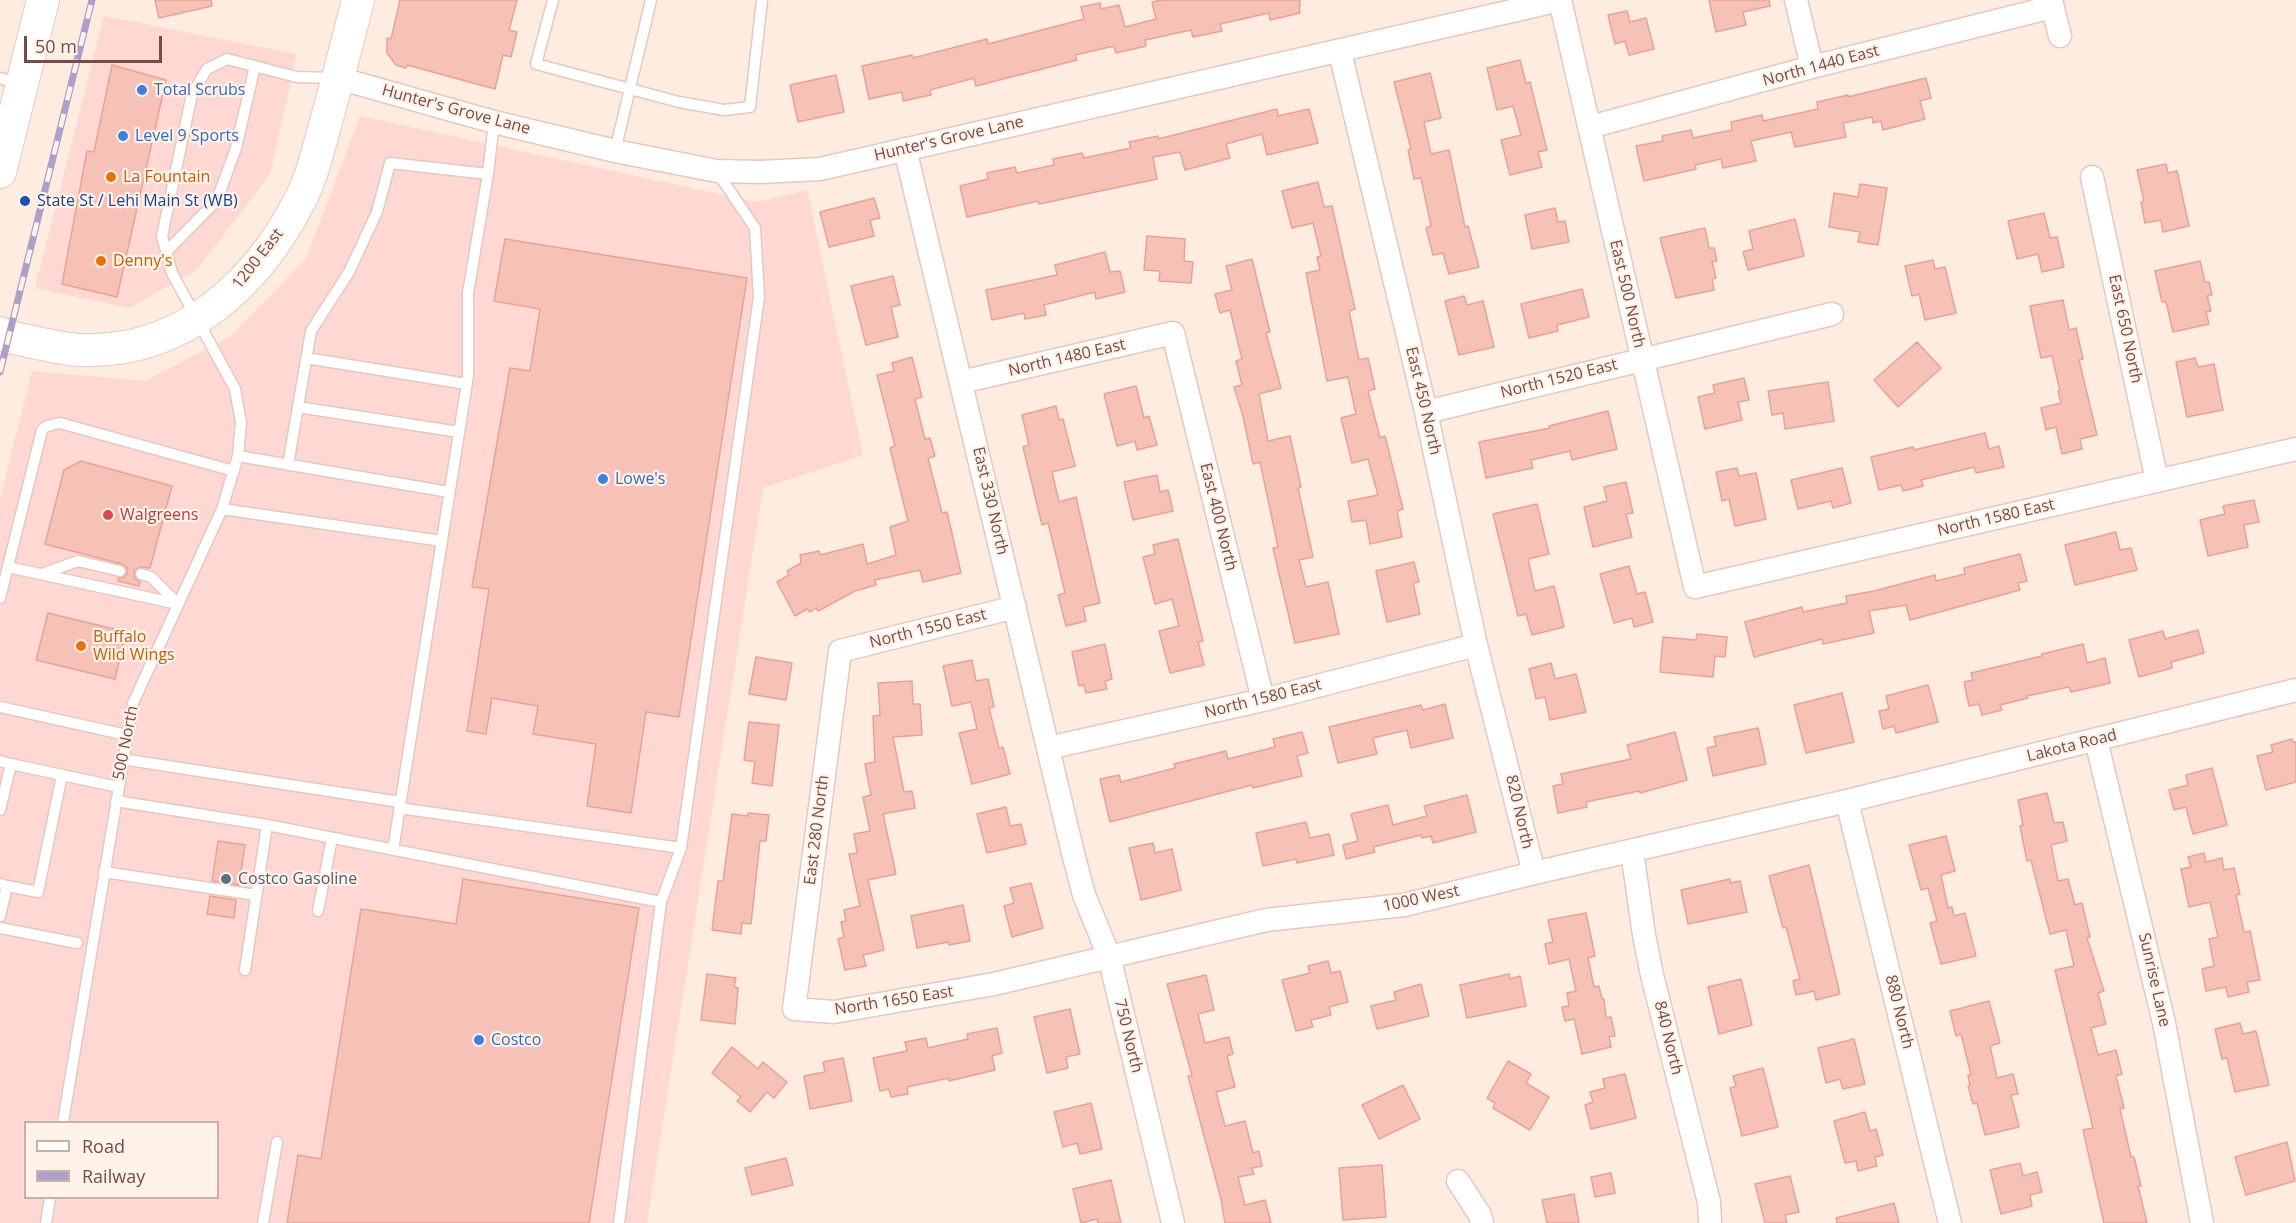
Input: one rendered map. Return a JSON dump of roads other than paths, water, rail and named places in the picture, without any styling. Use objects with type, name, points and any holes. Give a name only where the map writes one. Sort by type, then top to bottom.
[{"type":"main road","points":[[0,172],[11,81],[43,0]]},
{"type":"main road","name":"1200 East","points":[[3,336],[78,350],[123,347],[152,339],[197,320],[226,299],[250,275],[276,240],[301,200],[320,143],[358,0]]},
{"type":"street","name":"Hunter's Grove Lane","points":[[338,78],[494,122],[615,151],[717,171],[760,172],[820,169],[1560,0]]},
{"type":"street","name":"East 500 North","points":[[1560,0],[1695,587]]},
{"type":"street","points":[[1796,0],[1812,67]]},
{"type":"street","points":[[2052,3],[2060,36]]},
{"type":"street","name":"North 1440 East","points":[[1590,127],[2052,3]]},
{"type":"street","name":"East 450 North","points":[[1340,52],[1426,412],[1476,645],[1504,751]]},
{"type":"street","name":"East 330 North","points":[[905,149],[1073,853]]},
{"type":"street","name":"East 650 North","points":[[2092,177],[2157,481]]},
{"type":"street","name":"North 1520 East","points":[[1426,412],[1832,314]]},
{"type":"street","name":"North 1480 East","points":[[961,382],[1173,333]]},
{"type":"street","name":"East 400 North","points":[[1173,333],[1263,700]]},
{"type":"street","name":"North 1580 East","points":[[1695,587],[2296,449]]},
{"type":"street","name":"North 1550 East","points":[[840,651],[1015,607]]},
{"type":"street","name":"North 1580 East","points":[[1048,748],[1263,700],[1476,645]]},
{"type":"street","name":"East 280 North","points":[[794,1009],[840,651]]},
{"type":"street","name":"Lakota Road","points":[[1847,801],[2296,690]]},
{"type":"street","name":"Sunrise Lane","points":[[2096,740],[2164,1023],[2202,1223]]},
{"type":"street","name":"820 North","points":[[1504,751],[1533,873]]},
{"type":"street","name":"1000 West","points":[[994,984],[1266,920],[1404,905],[1847,801]]},
{"type":"street","name":"880 North","points":[[1847,801],[1950,1223]]},
{"type":"street","name":"840 North","points":[[1632,851],[1652,975],[1709,1203],[1710,1223]]},
{"type":"street","name":"750 North","points":[[1073,853],[1084,895],[1108,956],[1173,1223]]},
{"type":"street","name":"North 1650 East","points":[[794,1009],[834,1012],[994,984]]},
{"type":"street","points":[[1458,1181],[1480,1215],[1482,1223]]},
{"type":"lane","points":[[553,0],[536,64],[724,111],[750,107],[762,0]]},
{"type":"lane","points":[[615,151],[651,0]]},
{"type":"lane","name":"500 North","points":[[63,1121],[117,787],[133,703],[222,508],[238,456],[242,422],[235,389],[172,273],[162,236],[192,94],[207,69],[227,59],[297,77],[338,78]]},
{"type":"lane","points":[[166,252],[217,201],[236,148],[255,66]]},
{"type":"lane","points":[[393,850],[466,384],[468,293],[488,174],[494,122]]},
{"type":"lane","points":[[288,465],[311,331],[349,273],[377,212],[390,163],[488,174]]},
{"type":"lane","points":[[619,1223],[661,903],[681,848],[759,297],[755,228],[717,171]]},
{"type":"lane","points":[[306,358],[466,384]]},
{"type":"lane","points":[[298,407],[459,432]]},
{"type":"lane","points":[[0,598],[42,430],[47,426],[60,423],[234,471]]},
{"type":"lane","points":[[238,456],[450,492]]},
{"type":"lane","points":[[222,508],[442,541]]},
{"type":"lane","points":[[42,574],[78,561],[120,571]]},
{"type":"lane","points":[[8,567],[178,604]]},
{"type":"lane","points":[[141,574],[151,577],[178,604]]},
{"type":"lane","points":[[0,707],[127,735]]},
{"type":"lane","points":[[122,759],[681,848]]},
{"type":"lane","points":[[0,761],[117,787]]},
{"type":"lane","points":[[0,810],[12,764]]},
{"type":"lane","points":[[0,916],[3,885],[38,892],[62,775]]},
{"type":"lane","points":[[116,801],[267,825],[661,903]]},
{"type":"lane","points":[[245,970],[267,825]]},
{"type":"lane","points":[[318,911],[332,838]]},
{"type":"lane","points":[[104,872],[256,895]]},
{"type":"lane","points":[[0,928],[77,943]]},
{"type":"lane","points":[[263,1223],[277,1142]]},
{"type":"lane","points":[[46,1223],[51,1199]]},
{"type":"railway","points":[[0,372],[92,0]]},
{"type":"place","name":"Total Scrubs","points":[[142,90]]},
{"type":"place","name":"Level 9 Sports","points":[[123,136]]},
{"type":"place","name":"La Fountain","points":[[111,177]]},
{"type":"place","name":"State St / Lehi Main St (WB)","points":[[25,201]]},
{"type":"place","name":"Denny's","points":[[101,261]]},
{"type":"place","name":"Lowe's","points":[[603,479]]},
{"type":"place","name":"Walgreens","points":[[108,515]]},
{"type":"place","name":"Buffalo Wild Wings","points":[[81,646]]},
{"type":"place","name":"Costco Gasoline","points":[[226,879]]},
{"type":"place","name":"Costco","points":[[479,1040]]}]
